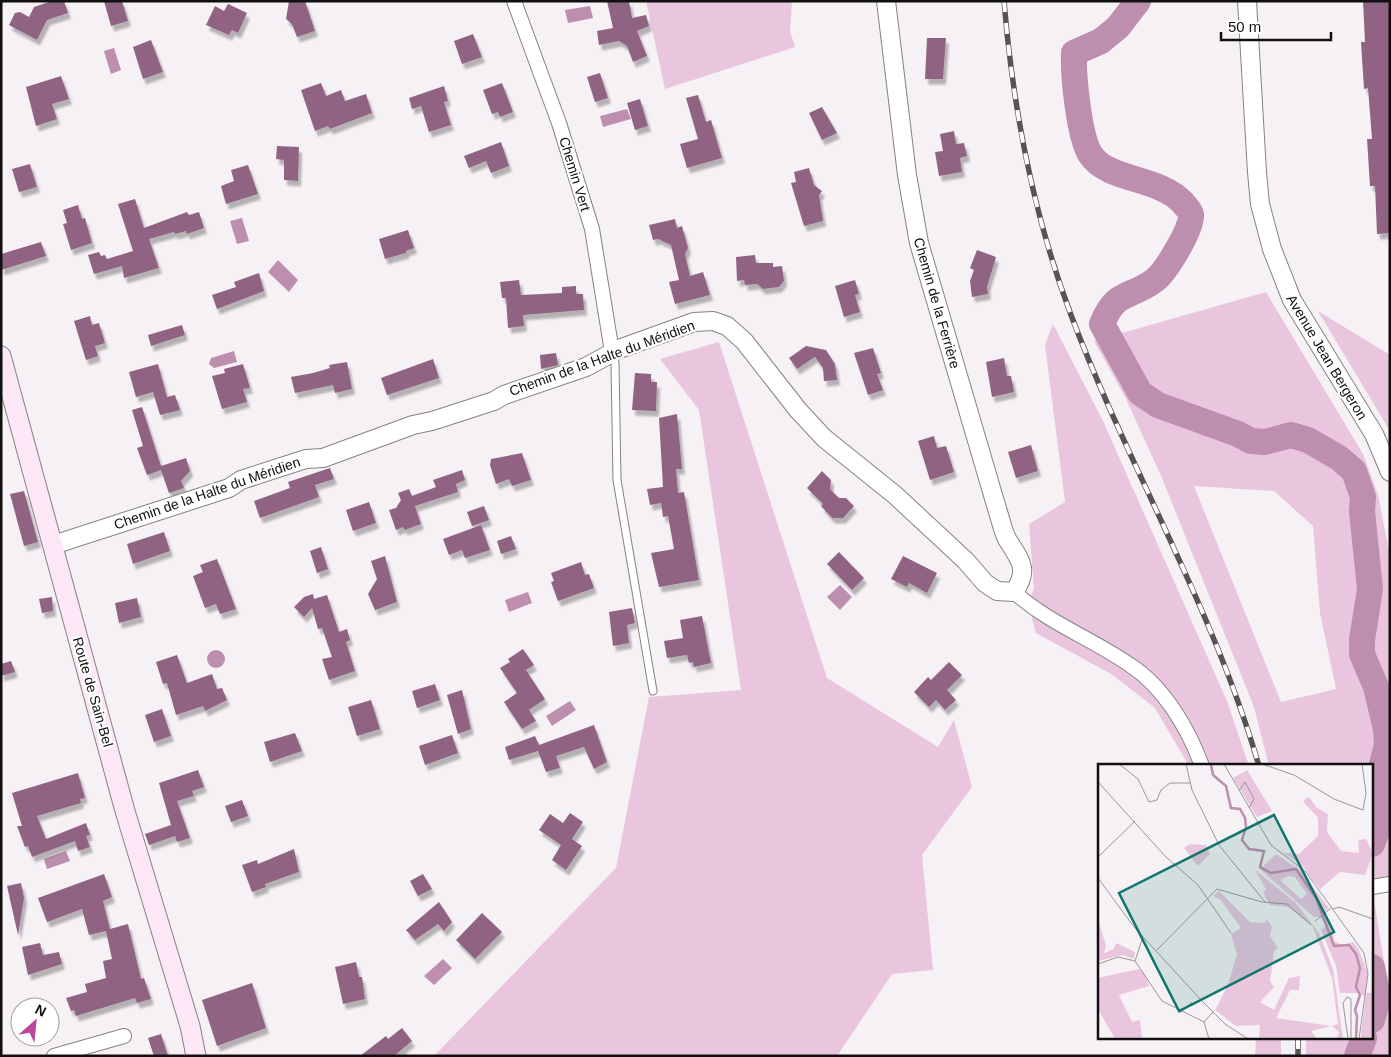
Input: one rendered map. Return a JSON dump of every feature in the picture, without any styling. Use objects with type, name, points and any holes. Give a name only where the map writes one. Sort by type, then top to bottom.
[{"type":"main road","name":"Route de Sain-Bel","points":[[1,356],[7,404],[53,545],[125,811],[190,1026],[196,1056]]},
{"type":"main road","name":"Route de Sain-Bel","points":[[190,1026],[204,1056]]},
{"type":"street","name":"Chemin Vert","points":[[514,1],[559,123],[592,229],[612,352]]},
{"type":"street","name":"Chemin de la Ferrière","points":[[886,1],[905,165],[919,243],[998,512],[1006,537],[1018,554],[1023,568],[1023,577],[1014,592]]},
{"type":"street","name":"Avenue Jean Bergeron","points":[[1247,1],[1260,204],[1272,249],[1292,300],[1374,434],[1390,472]]},
{"type":"street","name":"Chemin de la Halte du Méridien","points":[[53,545],[229,488],[241,480],[306,459],[323,458],[413,425],[432,421],[494,401],[504,394],[586,367],[612,352],[694,322],[713,321],[727,326],[744,340],[798,410],[824,438],[902,502],[966,561],[985,583],[997,591],[1014,592],[1051,621],[1130,665],[1156,688],[1179,718],[1196,749],[1201,764]]},
{"type":"street","points":[[54,1056],[124,1036]]},
{"type":"lane","points":[[612,352],[615,363],[617,480],[653,691]]},
{"type":"shaded area","points":[[646,1],[792,1],[790,31],[795,47],[665,89]]},
{"type":"shaded area","points":[[590,6],[593,18],[568,23],[565,10]]},
{"type":"shaded area","points":[[114,48],[121,70],[111,74],[104,51]]},
{"type":"shaded area","points":[[627,109],[631,119],[603,127],[600,116]]},
{"type":"shaded area","points":[[242,218],[249,241],[237,244],[230,221]]},
{"type":"shaded area","points":[[278,260],[298,280],[289,292],[268,272]]},
{"type":"shaded area","points":[[1266,292],[1363,454],[1378,495],[1390,556],[1390,878],[1374,882],[1374,764],[1268,764],[1254,707],[1162,478],[1126,399],[1094,341]],"holes":[[[1194,486],[1274,491],[1313,526],[1320,613],[1336,689],[1281,702]]]},
{"type":"shaded area","points":[[1318,311],[1390,355],[1390,431]]},
{"type":"shaded area","points":[[1053,324],[1103,421],[1227,701],[1248,764],[1188,764],[1155,708],[1113,675],[1036,633],[1028,604],[1034,588],[1029,524],[1065,502],[1045,345]]},
{"type":"shaded area","points":[[719,342],[827,678],[938,747],[954,720],[972,787],[922,855],[933,970],[892,974],[837,1056],[434,1056],[616,868],[649,697],[741,690],[699,410],[660,359]]},
{"type":"shaded area","points":[[234,351],[237,362],[214,368],[209,364],[211,358]]},
{"type":"shaded area","points":[[840,585],[852,597],[840,610],[827,597]]},
{"type":"shaded area","points":[[528,592],[532,603],[509,612],[505,600]]},
{"type":"shaded area","points":[[216,650],[222,653],[225,659],[222,665],[216,668],[210,665],[207,659],[210,653]]},
{"type":"shaded area","points":[[570,701],[576,710],[552,726],[546,716]]},
{"type":"shaded area","points":[[66,851],[70,861],[47,869],[44,859]]},
{"type":"shaded area","points":[[1374,900],[1390,1000],[1390,1056],[1306,1056],[1306,1040],[1374,1040]]},
{"type":"shaded area","points":[[443,959],[452,968],[434,985],[424,976]]},
{"type":"shaded area","points":[[1256,1040],[1281,1040],[1281,1056],[1255,1056]]},
{"type":"building","points":[[52,1],[64,1],[68,13],[47,20],[37,40],[9,25],[15,13],[20,12],[29,17],[34,7]]},
{"type":"building","points":[[104,1],[122,1],[128,21],[111,26]]},
{"type":"building","points":[[289,1],[305,1],[315,31],[297,37],[292,24],[286,19]]},
{"type":"building","points":[[607,1],[629,1],[632,18],[646,15],[649,26],[637,31],[647,56],[633,62],[627,46],[619,41],[599,45],[597,31],[613,28]]},
{"type":"building","points":[[1363,1],[1390,1],[1390,233],[1377,234],[1375,186],[1370,186],[1367,139],[1372,139],[1368,88],[1364,89],[1361,42],[1365,42]]},
{"type":"building","points":[[228,4],[247,13],[238,33],[232,30],[229,35],[206,25],[215,6],[224,11]]},
{"type":"building","points":[[473,34],[482,57],[462,64],[454,41]]},
{"type":"building","points":[[927,38],[946,38],[943,79],[925,79]]},
{"type":"building","points":[[151,40],[163,72],[143,79],[133,47]]},
{"type":"building","points":[[600,73],[608,98],[595,102],[587,77]]},
{"type":"building","points":[[61,76],[69,99],[52,104],[57,119],[36,126],[26,87]]},
{"type":"building","points":[[321,83],[326,96],[341,90],[345,101],[366,94],[372,113],[330,129],[328,126],[315,131],[301,90]]},
{"type":"building","points":[[502,83],[513,112],[500,117],[498,112],[492,114],[483,90]]},
{"type":"building","points":[[444,86],[448,101],[444,102],[451,125],[429,132],[421,106],[412,109],[409,98]]},
{"type":"building","points":[[698,95],[706,122],[711,120],[722,158],[687,168],[680,144],[698,139],[686,98]]},
{"type":"building","points":[[640,99],[648,126],[635,130],[627,103]]},
{"type":"building","points":[[822,107],[837,133],[822,140],[809,113]]},
{"type":"building","points":[[954,131],[956,144],[964,143],[967,156],[960,158],[962,172],[939,176],[935,152],[943,151],[940,134]]},
{"type":"building","points":[[501,142],[509,166],[491,173],[486,161],[469,168],[464,156]]},
{"type":"building","points":[[277,146],[299,147],[298,181],[284,180],[284,160],[276,159]]},
{"type":"building","points":[[30,164],[37,187],[19,192],[12,169]]},
{"type":"building","points":[[248,165],[258,194],[226,204],[221,186],[234,181],[231,170]]},
{"type":"building","points":[[809,168],[814,185],[822,191],[819,195],[823,221],[804,226],[791,183],[796,182],[794,172]]},
{"type":"building","points":[[135,199],[144,228],[187,212],[189,215],[199,212],[204,228],[187,234],[186,231],[175,234],[174,232],[149,239],[159,268],[124,278],[122,266],[94,274],[88,255],[99,252],[101,256],[105,255],[107,259],[133,251],[118,204]]},
{"type":"building","points":[[78,205],[82,219],[85,218],[92,243],[71,250],[63,224],[67,223],[63,210]]},
{"type":"building","points":[[675,219],[677,228],[682,226],[688,248],[685,254],[690,276],[703,272],[710,295],[675,304],[669,282],[679,280],[671,245],[658,239],[653,240],[649,225]]},
{"type":"building","points":[[408,230],[414,248],[406,251],[406,253],[385,259],[379,239]]},
{"type":"building","points":[[41,242],[46,256],[1,270],[1,254]]},
{"type":"building","points":[[977,250],[996,257],[987,287],[988,294],[972,297],[970,281],[974,270],[970,268]]},
{"type":"building","points":[[755,255],[756,263],[773,263],[773,267],[782,266],[784,281],[779,287],[763,289],[757,284],[745,285],[744,280],[737,281],[736,257]]},
{"type":"building","points":[[259,273],[264,291],[217,309],[212,295],[236,287],[234,282]]},
{"type":"building","points":[[519,280],[521,295],[562,293],[562,287],[576,286],[576,294],[583,294],[584,310],[523,315],[524,326],[508,328],[506,298],[502,298],[500,282]]},
{"type":"building","points":[[855,280],[859,294],[855,295],[860,312],[844,317],[835,286]]},
{"type":"building","points":[[90,316],[92,325],[99,323],[105,343],[95,346],[98,356],[86,360],[74,321]]},
{"type":"building","points":[[182,325],[185,335],[151,346],[148,335]]},
{"type":"building","points":[[806,346],[826,350],[835,364],[837,380],[824,381],[823,368],[815,357],[797,369],[789,358]]},
{"type":"building","points":[[873,348],[881,373],[877,374],[883,390],[868,395],[854,353]]},
{"type":"building","points":[[556,353],[558,365],[541,369],[540,355]]},
{"type":"building","points":[[1004,358],[1007,376],[1011,376],[1014,392],[992,397],[986,362]]},
{"type":"building","points":[[433,359],[439,378],[387,395],[381,378]]},
{"type":"building","points":[[347,362],[352,389],[335,393],[333,385],[295,393],[291,377],[313,373],[330,368],[329,365]]},
{"type":"building","points":[[158,364],[167,397],[175,395],[180,410],[160,415],[153,392],[136,397],[129,372]]},
{"type":"building","points":[[243,364],[250,388],[243,389],[247,402],[222,409],[212,376],[225,373],[224,369]]},
{"type":"building","points":[[635,373],[651,374],[651,382],[657,382],[656,411],[632,410]]},
{"type":"building","points":[[142,407],[161,466],[186,458],[190,471],[181,481],[184,488],[169,493],[161,470],[147,475],[137,448],[143,446],[132,410]]},
{"type":"building","points":[[677,414],[682,469],[676,469],[678,493],[684,492],[699,580],[659,587],[651,553],[674,549],[668,516],[663,517],[661,503],[650,505],[647,489],[663,487],[659,418]]},
{"type":"building","points":[[934,436],[937,448],[946,446],[954,472],[930,480],[918,441]]},
{"type":"building","points":[[1031,445],[1038,471],[1016,478],[1008,452]]},
{"type":"building","points":[[522,453],[531,480],[512,486],[509,479],[496,484],[490,465],[491,459]]},
{"type":"building","points":[[330,468],[334,479],[315,485],[319,497],[260,518],[254,501],[290,488],[288,482]]},
{"type":"building","points":[[462,470],[465,480],[456,484],[458,492],[415,506],[421,524],[405,530],[403,527],[396,530],[389,510],[396,508],[401,500],[398,493],[409,489],[412,496],[436,487],[433,480]]},
{"type":"building","points":[[822,471],[831,480],[830,489],[839,498],[846,498],[854,506],[843,518],[832,518],[821,506],[823,504],[807,488]]},
{"type":"building","points":[[24,491],[38,542],[24,546],[10,494]]},
{"type":"building","points":[[369,502],[376,523],[353,531],[346,510]]},
{"type":"building","points":[[484,506],[489,520],[472,526],[467,512]]},
{"type":"building","points":[[481,525],[490,550],[465,558],[462,550],[449,555],[443,539]]},
{"type":"building","points":[[164,532],[170,551],[133,564],[127,544]]},
{"type":"building","points":[[511,536],[516,549],[501,554],[497,541]]},
{"type":"building","points":[[321,547],[328,569],[317,573],[310,551]]},
{"type":"building","points":[[839,552],[864,578],[852,590],[827,564]]},
{"type":"building","points":[[385,556],[397,602],[375,610],[368,594],[377,579],[371,561]]},
{"type":"building","points":[[903,556],[937,573],[927,593],[909,583],[907,587],[891,579]]},
{"type":"building","points":[[217,559],[236,609],[220,614],[216,604],[205,608],[193,576],[203,572],[200,565]]},
{"type":"building","points":[[581,562],[585,575],[589,574],[594,588],[558,601],[551,582],[554,581],[551,573]]},
{"type":"building","points":[[313,594],[314,599],[327,595],[339,632],[347,629],[350,640],[346,642],[355,671],[329,680],[322,659],[332,657],[322,628],[318,629],[312,608],[304,617],[294,607],[304,597]]},
{"type":"building","points":[[52,597],[53,611],[42,613],[39,599]]},
{"type":"building","points":[[137,598],[141,617],[119,623],[115,603]]},
{"type":"building","points":[[632,608],[635,623],[627,625],[629,643],[613,646],[609,612]]},
{"type":"building","points":[[702,616],[711,663],[694,667],[693,662],[689,663],[687,655],[667,658],[664,641],[683,638],[680,620]]},
{"type":"building","points":[[523,649],[534,665],[526,670],[545,699],[529,710],[536,721],[522,729],[504,702],[517,693],[500,668],[510,662],[508,659]]},
{"type":"building","points":[[177,655],[187,683],[212,674],[217,689],[222,688],[227,700],[205,711],[203,706],[176,715],[167,683],[163,684],[156,662]]},
{"type":"building","points":[[11,661],[15,672],[1,676],[1,664]]},
{"type":"building","points":[[949,662],[962,675],[947,690],[956,700],[945,710],[936,700],[929,707],[914,692],[928,677],[931,680]]},
{"type":"building","points":[[435,684],[440,700],[417,708],[412,691]]},
{"type":"building","points":[[462,690],[471,729],[458,734],[447,695]]},
{"type":"building","points":[[371,700],[380,729],[357,736],[348,707]]},
{"type":"building","points":[[162,709],[171,736],[154,742],[145,715]]},
{"type":"building","points":[[594,725],[607,762],[594,769],[584,747],[556,756],[560,768],[546,772],[538,751],[509,760],[505,747],[535,736],[539,745]]},
{"type":"building","points":[[295,733],[302,751],[270,762],[264,742]]},
{"type":"building","points":[[452,735],[458,753],[425,765],[419,746]]},
{"type":"building","points":[[198,770],[204,787],[192,791],[194,796],[177,801],[190,838],[177,842],[175,836],[149,845],[145,834],[171,825],[159,783]]},
{"type":"building","points":[[78,773],[85,798],[80,799],[81,803],[37,816],[46,839],[86,823],[90,835],[86,836],[90,847],[78,851],[75,841],[32,857],[28,846],[25,847],[17,826],[22,826],[12,793]]},
{"type":"building","points":[[242,800],[248,816],[231,822],[225,806]]},
{"type":"building","points":[[570,813],[583,822],[572,839],[582,846],[566,870],[552,860],[561,845],[539,830],[550,814],[563,823]]},
{"type":"building","points":[[294,849],[299,872],[265,884],[266,887],[252,892],[242,865],[257,860],[258,864]]},
{"type":"building","points":[[104,874],[112,897],[103,901],[110,929],[128,924],[141,979],[144,978],[151,999],[137,1003],[135,998],[76,1016],[74,1010],[71,1011],[66,998],[87,992],[85,984],[106,978],[103,961],[112,959],[106,931],[89,935],[82,909],[47,922],[38,898]]},
{"type":"building","points":[[423,874],[432,889],[418,896],[410,881]]},
{"type":"building","points":[[21,883],[24,898],[18,935],[7,886]]},
{"type":"building","points":[[439,902],[452,922],[444,931],[438,924],[415,940],[406,930]]},
{"type":"building","points":[[482,913],[502,932],[475,959],[456,940]]},
{"type":"building","points":[[40,943],[43,955],[59,952],[62,964],[28,975],[22,947]]},
{"type":"building","points":[[356,962],[359,977],[362,977],[365,999],[343,1004],[335,967]]},
{"type":"building","points":[[252,983],[266,1028],[217,1046],[202,1000]]},
{"type":"building","points":[[402,1028],[412,1041],[394,1056],[360,1056],[386,1036],[388,1039]]},
{"type":"building","points":[[161,1034],[168,1056],[154,1056],[148,1038]]},
{"type":"waterway","points":[[1138,1],[1118,27],[1101,41],[1074,53],[1076,90],[1083,133],[1090,154],[1098,163],[1121,175],[1148,183],[1173,194],[1183,203],[1191,215],[1183,239],[1160,275],[1146,286],[1118,300],[1107,313],[1102,324],[1140,393],[1158,405],[1238,434],[1251,441],[1265,442],[1291,435],[1308,440],[1339,458],[1354,471],[1363,497],[1362,511],[1370,589],[1362,640],[1362,654],[1376,687],[1386,729],[1387,745],[1378,780],[1382,817],[1374,839]]},
{"type":"waterway","points":[[1374,977],[1378,998],[1374,1013]]},
{"type":"waterway","points":[[1357,1056],[1363,1040]]},
{"type":"railway","points":[[1004,1],[1019,121],[1035,200],[1058,277],[1071,315],[1118,428],[1195,594],[1240,707],[1258,764]]},
{"type":"railway","points":[[1298,1040],[1298,1056]]}]
